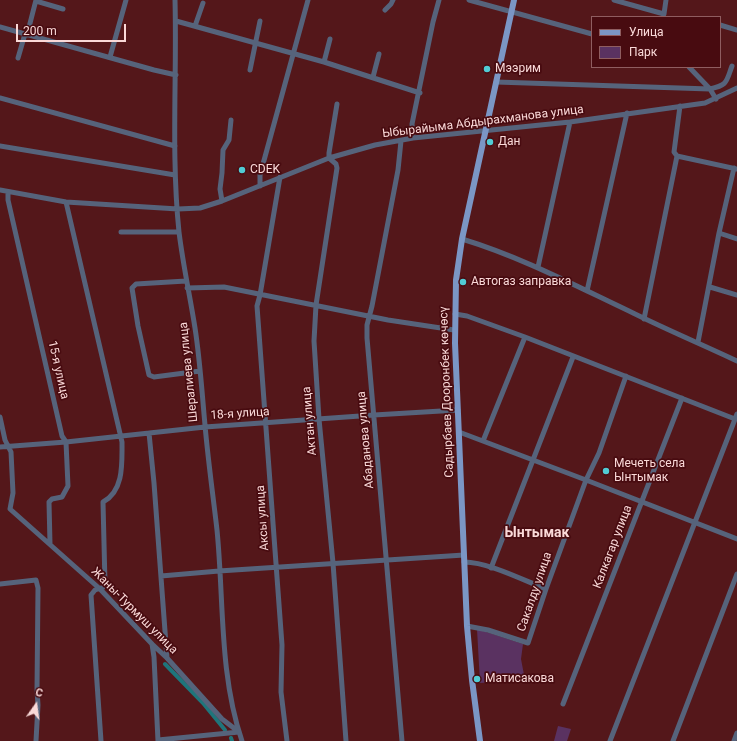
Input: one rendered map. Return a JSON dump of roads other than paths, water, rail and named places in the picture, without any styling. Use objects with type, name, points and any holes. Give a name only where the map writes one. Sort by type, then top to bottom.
[{"type":"main road","name":"Садырбаев Дооронбек көчөсү","points":[[480,741],[467,626],[454,330],[456,280],[462,239],[514,0]]},
{"type":"street","points":[[110,57],[126,0]]},
{"type":"street","name":"Шералиева улица","points":[[175,0],[175,175],[179,232],[187,288],[195,328],[200,371],[217,532],[228,681],[232,708],[242,741]]},
{"type":"street","points":[[260,186],[260,175],[308,0]]},
{"type":"street","points":[[385,10],[393,0]]},
{"type":"street","points":[[413,138],[412,124],[420,92],[438,0]]},
{"type":"street","points":[[469,0],[591,34]]},
{"type":"street","points":[[614,0],[664,14],[666,0]]},
{"type":"street","points":[[18,58],[36,1],[63,9]]},
{"type":"street","points":[[195,26],[203,3]]},
{"type":"street","points":[[176,20],[324,62],[420,92]]},
{"type":"street","points":[[250,70],[260,21]]},
{"type":"street","points":[[721,26],[737,30]]},
{"type":"street","points":[[0,27],[176,75]]},
{"type":"street","points":[[324,62],[330,39]]},
{"type":"street","points":[[373,77],[379,54]]},
{"type":"street","points":[[496,82],[710,89],[724,84],[732,66]]},
{"type":"street","points":[[690,68],[710,89],[716,98]]},
{"type":"street","name":"Ыбырайыма Абдырахманова улица","points":[[0,190],[66,202],[178,209],[200,208],[222,201],[329,158],[375,146],[413,138],[570,122],[705,103],[737,88]]},
{"type":"street","points":[[0,98],[175,146]]},
{"type":"street","points":[[329,158],[337,104]]},
{"type":"street","points":[[644,319],[677,156],[674,152],[680,106]]},
{"type":"street","points":[[587,291],[628,113]]},
{"type":"street","points":[[222,201],[220,189],[223,150],[229,140],[231,120]]},
{"type":"street","points":[[538,267],[570,122]]},
{"type":"street","name":"Абаданова улица","points":[[401,141],[398,170],[369,316],[367,338],[402,741]]},
{"type":"street","points":[[0,146],[175,175]]},
{"type":"street","points":[[677,156],[735,169],[719,233],[710,287],[698,342]]},
{"type":"street","name":"Актан улица","points":[[329,158],[336,164],[337,168],[316,305],[314,341],[319,419],[333,564],[346,741]]},
{"type":"street","name":"Аксы улица","points":[[280,177],[257,311],[282,645],[281,692],[288,741]]},
{"type":"street","name":"15-я улица","points":[[8,192],[8,200],[62,436],[66,442],[67,490],[62,497],[52,499],[49,502],[50,544]]},
{"type":"street","points":[[66,202],[122,442],[122,465],[118,487],[106,501],[103,502],[105,584],[104,587],[93,592],[91,599],[101,741]]},
{"type":"street","points":[[121,232],[179,232]]},
{"type":"street","points":[[719,233],[737,239]]},
{"type":"street","points":[[462,239],[496,250],[538,267],[644,319],[698,342],[737,361]]},
{"type":"street","points":[[186,281],[136,284],[132,288],[149,375],[154,377],[200,371]]},
{"type":"street","points":[[710,287],[737,295]]},
{"type":"street","points":[[187,288],[224,288],[388,320],[454,330]]},
{"type":"street","points":[[455,314],[468,316],[682,398],[736,416],[610,741]]},
{"type":"street","points":[[483,441],[525,337]]},
{"type":"street","points":[[491,568],[573,357]]},
{"type":"street","name":"Сакалду улица","points":[[467,626],[488,630],[528,643],[586,480],[599,452],[626,376]]},
{"type":"street","name":"Калкагар улица","points":[[563,704],[682,398]]},
{"type":"street","name":"18-я улица","points":[[0,447],[149,434],[205,427],[374,414],[458,410]]},
{"type":"street","points":[[0,417],[5,440],[9,446]]},
{"type":"street","points":[[459,432],[737,539]]},
{"type":"street","points":[[149,434],[167,658]]},
{"type":"street","name":"Жаны-Турмуш улица","points":[[9,446],[12,452],[14,489],[10,509],[100,589],[167,658],[222,719],[239,732]]},
{"type":"street","points":[[161,576],[464,555]]},
{"type":"street","points":[[464,562],[472,562],[491,568],[546,589]]},
{"type":"street","points":[[673,741],[737,574]]},
{"type":"street","points":[[0,584],[36,580],[38,588],[38,705],[36,741]]},
{"type":"street","points":[[152,644],[158,740],[239,732]]},
{"type":"street","points":[[734,741],[737,733]]},
{"type":"waterway","points":[[165,664],[203,703],[225,730]]},
{"type":"place","name":"Мээрим","points":[[487,69]]},
{"type":"place","name":"Дан","points":[[490,142]]},
{"type":"place","name":"CDEK","points":[[242,170]]},
{"type":"place","name":"Автогаз заправка","points":[[463,282]]},
{"type":"place","name":"Мечеть села Ынтымак","points":[[606,471]]},
{"type":"place","name":"Матисакова","points":[[477,679]]},
{"type":"district","name":"Ынтымак","points":[[537,533]]}]
